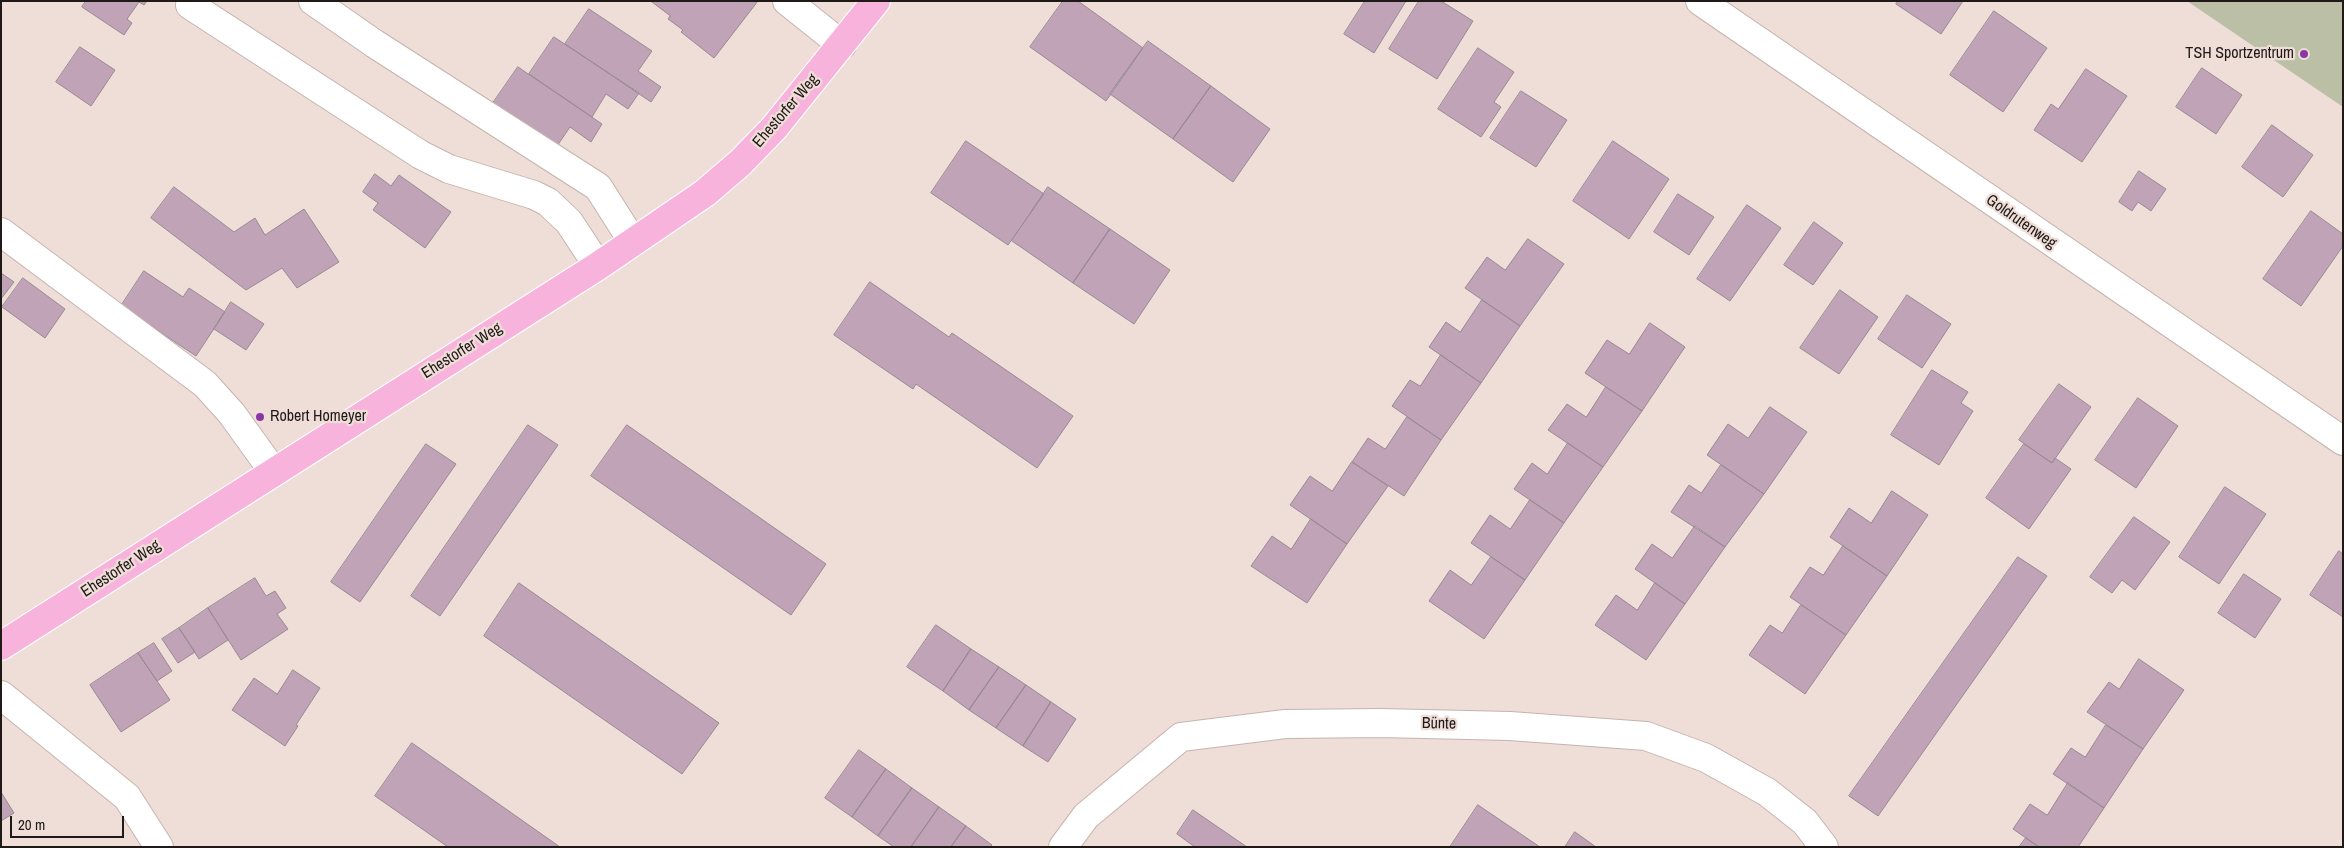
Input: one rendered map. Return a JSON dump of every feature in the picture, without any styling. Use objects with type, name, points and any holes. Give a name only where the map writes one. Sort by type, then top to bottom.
[{"type":"main road","name":"Ehestorfer Weg","points":[[1,646],[273,471],[598,266],[705,193],[740,163],[774,128],[876,1]]},
{"type":"street","points":[[313,1],[375,44],[598,187],[633,242]]},
{"type":"street","points":[[787,1],[842,45]]},
{"type":"street","name":"Goldrutenweg","points":[[1700,1],[2343,441]]},
{"type":"street","points":[[190,5],[421,155],[449,169],[534,195],[548,202],[569,222],[598,266]]},
{"type":"street","points":[[1,232],[205,384],[243,428],[273,471]]},
{"type":"street","points":[[1,695],[127,797],[159,847]]},
{"type":"street","name":"Bünte","points":[[1063,847],[1086,816],[1181,737],[1285,724],[1372,723],[1510,726],[1646,736],[1706,758],[1767,792],[1805,822],[1824,847]]},
{"type":"green space","name":"TSH Sportzentrum","points":[[2187,1],[2343,1],[2343,107]]},
{"type":"building","points":[[86,1],[147,1],[144,5],[139,2],[127,19],[132,23],[124,35],[82,7]]},
{"type":"building","points":[[651,1],[758,1],[714,58],[681,32],[683,30],[668,19],[670,16]]},
{"type":"building","points":[[1063,1],[1078,1],[1143,48],[1106,101],[1030,47]]},
{"type":"building","points":[[1365,1],[1406,1],[1374,53],[1344,34]]},
{"type":"building","points":[[1419,1],[1441,1],[1473,21],[1437,79],[1389,49]]},
{"type":"building","points":[[1898,1],[1963,1],[1941,34],[1896,4]]},
{"type":"building","points":[[589,9],[652,51],[638,71],[661,87],[651,102],[565,44]]},
{"type":"building","points":[[1994,11],[2047,48],[2003,112],[1950,75]]},
{"type":"building","points":[[554,37],[639,93],[628,109],[606,94],[592,117],[529,74]]},
{"type":"building","points":[[1148,41],[1211,86],[1173,139],[1110,94]]},
{"type":"building","points":[[80,47],[115,70],[91,106],[56,82]]},
{"type":"building","points":[[1478,48],[1514,72],[1494,102],[1501,107],[1481,137],[1438,109]]},
{"type":"building","points":[[518,67],[602,124],[591,142],[570,127],[557,146],[493,103]]},
{"type":"building","points":[[2202,68],[2242,95],[2216,134],[2176,107]]},
{"type":"building","points":[[2086,69],[2127,96],[2082,162],[2034,130],[2051,104],[2058,109]]},
{"type":"building","points":[[1211,86],[1270,129],[1233,182],[1173,139]]},
{"type":"building","points":[[1521,91],[1567,120],[1536,167],[1490,138]]},
{"type":"building","points":[[2272,125],[2313,155],[2283,197],[2242,167]]},
{"type":"building","points":[[966,141],[1044,194],[1008,245],[931,193]]},
{"type":"building","points":[[1613,141],[1669,179],[1629,239],[1573,201]]},
{"type":"building","points":[[2139,171],[2166,189],[2151,211],[2138,202],[2132,211],[2119,202]]},
{"type":"building","points":[[375,174],[391,186],[399,175],[451,212],[425,248],[373,210],[378,203],[363,192]]},
{"type":"building","points":[[174,187],[234,232],[255,218],[265,235],[304,209],[339,262],[297,288],[282,268],[246,290],[151,218]]},
{"type":"building","points":[[1048,187],[1110,229],[1073,283],[1012,241]]},
{"type":"building","points":[[1678,194],[1714,217],[1689,255],[1654,232]]},
{"type":"building","points":[[1747,205],[1781,228],[1730,301],[1697,279]]},
{"type":"building","points":[[2311,211],[2343,234],[2343,246],[2301,306],[2263,279]]},
{"type":"building","points":[[1814,222],[1843,243],[1813,285],[1784,265]]},
{"type":"building","points":[[1110,229],[1170,270],[1134,324],[1073,283]]},
{"type":"building","points":[[1528,239],[1564,264],[1520,326],[1465,288],[1487,257],[1505,270]]},
{"type":"building","points":[[144,271],[183,297],[189,288],[225,312],[196,356],[121,306]]},
{"type":"building","points":[[1,273],[14,282],[1,299]]},
{"type":"building","points":[[23,278],[65,309],[45,338],[2,307]]},
{"type":"building","points":[[870,282],[949,337],[952,333],[1073,416],[1037,468],[916,384],[913,389],[834,335]]},
{"type":"building","points":[[1840,290],[1878,317],[1839,374],[1800,348]]},
{"type":"building","points":[[1907,295],[1951,324],[1922,368],[1878,339]]},
{"type":"building","points":[[1482,300],[1520,326],[1481,383],[1429,347],[1446,322],[1460,332]]},
{"type":"building","points":[[231,302],[264,324],[246,350],[214,329]]},
{"type":"building","points":[[1650,323],[1685,347],[1642,411],[1585,373],[1607,340],[1629,354]]},
{"type":"building","points":[[1441,355],[1481,383],[1441,440],[1392,406],[1410,380],[1420,386]]},
{"type":"building","points":[[1932,370],[1968,392],[1961,403],[1973,411],[1939,465],[1891,435]]},
{"type":"building","points":[[2059,384],[2091,407],[2052,463],[2019,440]]},
{"type":"building","points":[[1606,387],[1642,411],[1603,467],[1548,430],[1567,404],[1586,417]]},
{"type":"building","points":[[2138,398],[2178,426],[2136,488],[2095,460]]},
{"type":"building","points":[[1770,407],[1807,432],[1764,494],[1707,455],[1728,424],[1748,438]]},
{"type":"building","points":[[1407,417],[1441,440],[1404,496],[1352,462],[1368,438],[1385,449]]},
{"type":"building","points":[[528,425],[558,445],[440,616],[411,596]]},
{"type":"building","points":[[627,425],[826,564],[791,615],[591,476]]},
{"type":"building","points":[[1568,443],[1603,467],[1564,523],[1514,489],[1532,463],[1547,474]]},
{"type":"building","points":[[426,444],[456,464],[360,602],[331,582]]},
{"type":"building","points":[[2024,444],[2052,463],[2055,458],[2071,469],[2029,529],[1986,498]]},
{"type":"building","points":[[1352,462],[1388,486],[1347,544],[1290,505],[1310,476],[1332,491]]},
{"type":"building","points":[[1721,465],[1764,494],[1725,547],[1671,512],[1689,485],[1701,493]]},
{"type":"building","points":[[2225,487],[2266,514],[2219,584],[2179,557]]},
{"type":"building","points":[[1892,491],[1928,515],[1887,576],[1830,537],[1849,508],[1871,523]]},
{"type":"building","points":[[1530,500],[1564,523],[1525,580],[1471,543],[1490,515],[1510,529]]},
{"type":"building","points":[[2134,517],[2170,542],[2135,590],[2122,580],[2112,593],[2090,577]]},
{"type":"building","points":[[1311,519],[1347,544],[1307,603],[1251,566],[1272,536],[1291,549]]},
{"type":"building","points":[[1695,526],[1725,547],[1685,604],[1635,569],[1652,544],[1672,558]]},
{"type":"building","points":[[1843,546],[1887,576],[1846,635],[1790,597],[1810,567],[1823,575]]},
{"type":"building","points":[[2339,551],[2343,554],[2343,617],[2310,595]]},
{"type":"building","points":[[1491,557],[1525,580],[1484,639],[1429,601],[1450,570],[1471,585]]},
{"type":"building","points":[[2018,557],[2047,576],[1878,816],[1849,796]]},
{"type":"building","points":[[2244,574],[2281,599],[2255,638],[2218,613]]},
{"type":"building","points":[[255,578],[266,596],[275,591],[286,608],[277,614],[288,629],[241,660],[208,608]]},
{"type":"building","points":[[519,583],[719,723],[682,774],[484,636]]},
{"type":"building","points":[[1655,583],[1685,604],[1646,660],[1595,625],[1616,595],[1637,610]]},
{"type":"building","points":[[1801,605],[1846,635],[1805,694],[1749,655],[1770,625],[1782,633]]},
{"type":"building","points":[[208,608],[228,640],[199,659],[179,628]]},
{"type":"building","points":[[936,625],[971,649],[943,691],[907,667]]},
{"type":"building","points":[[179,628],[195,652],[178,663],[162,639]]},
{"type":"building","points":[[154,643],[172,671],[157,681],[138,653]]},
{"type":"building","points":[[971,649],[999,667],[969,710],[943,691]]},
{"type":"building","points":[[138,653],[170,700],[121,732],[90,685]]},
{"type":"building","points":[[2139,659],[2184,690],[2143,749],[2087,712],[2109,682],[2119,689]]},
{"type":"building","points":[[999,667],[1026,685],[996,728],[969,710]]},
{"type":"building","points":[[293,670],[320,688],[285,746],[232,710],[254,678],[277,694]]},
{"type":"building","points":[[1026,685],[1051,702],[1023,746],[996,728]]},
{"type":"building","points":[[1051,702],[1076,719],[1048,762],[1023,746]]},
{"type":"building","points":[[2106,725],[2143,749],[2104,808],[2053,774],[2071,748],[2085,757]]},
{"type":"building","points":[[412,743],[560,847],[448,847],[375,796]]},
{"type":"building","points":[[859,750],[886,769],[852,817],[825,798]]},
{"type":"building","points":[[886,769],[912,788],[878,836],[852,817]]},
{"type":"building","points":[[2068,783],[2104,808],[2078,847],[2039,847],[2013,829],[2030,804],[2047,815]]},
{"type":"building","points":[[912,788],[939,807],[911,847],[894,847],[878,836]]},
{"type":"building","points":[[1,792],[14,813],[1,821]]},
{"type":"building","points":[[1478,805],[1540,847],[1450,847]]},
{"type":"building","points":[[939,807],[966,826],[951,847],[911,847]]},
{"type":"building","points":[[1193,810],[1247,847],[1195,847],[1177,834]]},
{"type":"building","points":[[966,826],[992,845],[990,847],[951,847]]},
{"type":"building","points":[[1575,832],[1596,847],[1565,847]]},
{"type":"building","points":[[2026,838],[2039,847],[2019,847]]},
{"type":"place","name":"TSH Sportzentrum","points":[[2304,54]]},
{"type":"place","name":"Robert Homeyer","points":[[260,417]]}]
